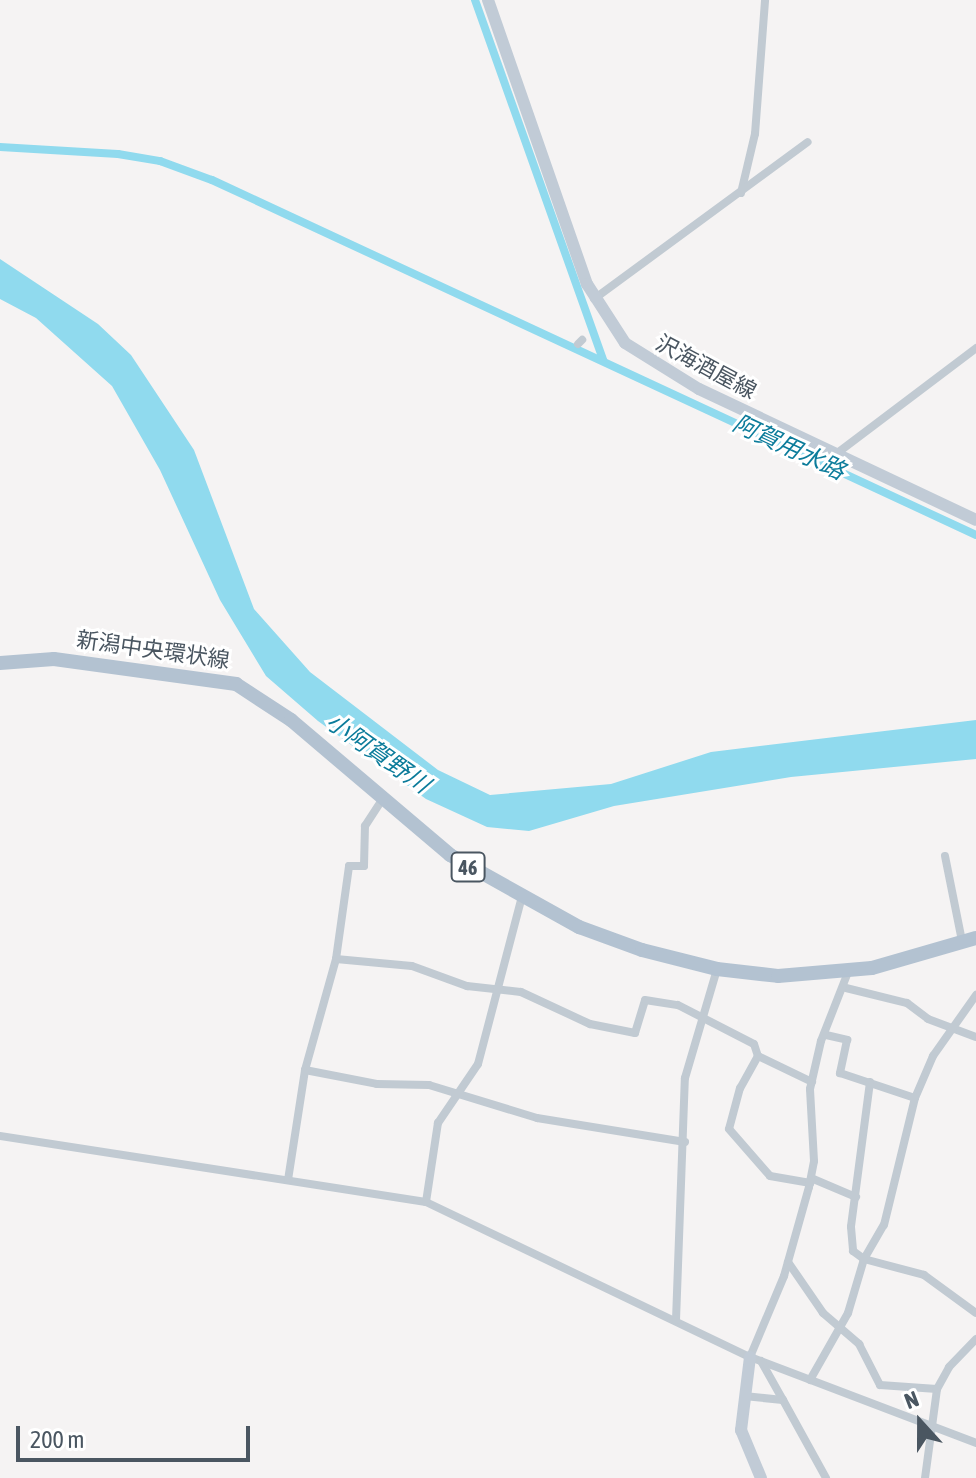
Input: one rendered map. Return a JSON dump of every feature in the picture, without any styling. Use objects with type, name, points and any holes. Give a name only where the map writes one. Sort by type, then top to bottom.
[{"type":"main road","name":"沢海酒屋線","points":[[488,0],[594,299],[625,343],[649,362],[976,520]]},
{"type":"main road","name":"新潟中央環状線","points":[[0,663],[54,659],[236,684],[291,720],[381,801],[450,855],[579,927],[717,969],[778,976],[848,972],[969,940]]},
{"type":"main road","points":[[756,1358],[743,1396],[743,1441],[761,1478]]},
{"type":"street","points":[[740,193],[755,134],[767,1]]},
{"type":"street","points":[[594,299],[808,142]]},
{"type":"street","points":[[836,454],[976,348]]},
{"type":"street","points":[[288,1180],[305,1070],[336,959],[349,866],[364,866],[365,826],[381,801]]},
{"type":"street","points":[[945,856],[969,940]]},
{"type":"street","points":[[426,1202],[438,1123],[478,1064],[501,989],[503,958],[522,896]]},
{"type":"street","points":[[336,959],[412,966],[467,986],[521,992],[603,1028],[635,1033],[645,1000],[678,1005],[754,1044],[758,1056],[812,1082]]},
{"type":"street","points":[[676,1320],[678,1192],[685,1142],[685,1078],[717,969]]},
{"type":"street","points":[[756,1358],[811,1180],[812,1082],[826,1035],[846,988],[848,972]]},
{"type":"street","points":[[846,988],[907,1003],[928,1019],[976,1037]]},
{"type":"street","points":[[810,1380],[840,1328],[864,1259],[892,1200],[915,1098],[933,1056],[956,1029],[976,995]]},
{"type":"street","points":[[826,1035],[847,1040],[840,1073],[915,1098]]},
{"type":"street","points":[[758,1056],[740,1088],[729,1129],[770,1176],[811,1180],[856,1197]]},
{"type":"street","points":[[305,1070],[459,1093],[537,1118],[685,1142]]},
{"type":"street","points":[[870,1082],[851,1241],[853,1251],[864,1259],[924,1275],[976,1313]]},
{"type":"street","points":[[0,1136],[426,1202],[756,1358],[976,1443]]},
{"type":"street","points":[[788,1262],[823,1313],[863,1349],[880,1385],[937,1389]]},
{"type":"street","points":[[925,1478],[937,1389],[949,1367],[976,1339]]},
{"type":"street","points":[[756,1358],[826,1478]]},
{"type":"street","points":[[743,1396],[783,1400]]},
{"type":"water","name":"小阿賀野川","points":[[0,259],[98,324],[131,355],[194,450],[254,609],[310,672],[438,770],[490,795],[611,784],[711,752],[976,720],[976,759],[791,777],[614,806],[529,831],[487,827],[426,799],[318,721],[266,676],[220,600],[160,470],[112,386],[36,318],[0,299]]},
{"type":"waterway","points":[[475,0],[603,360]]},
{"type":"waterway","name":"阿賀用水路","points":[[0,147],[118,154],[160,161],[212,180],[976,535]]}]
